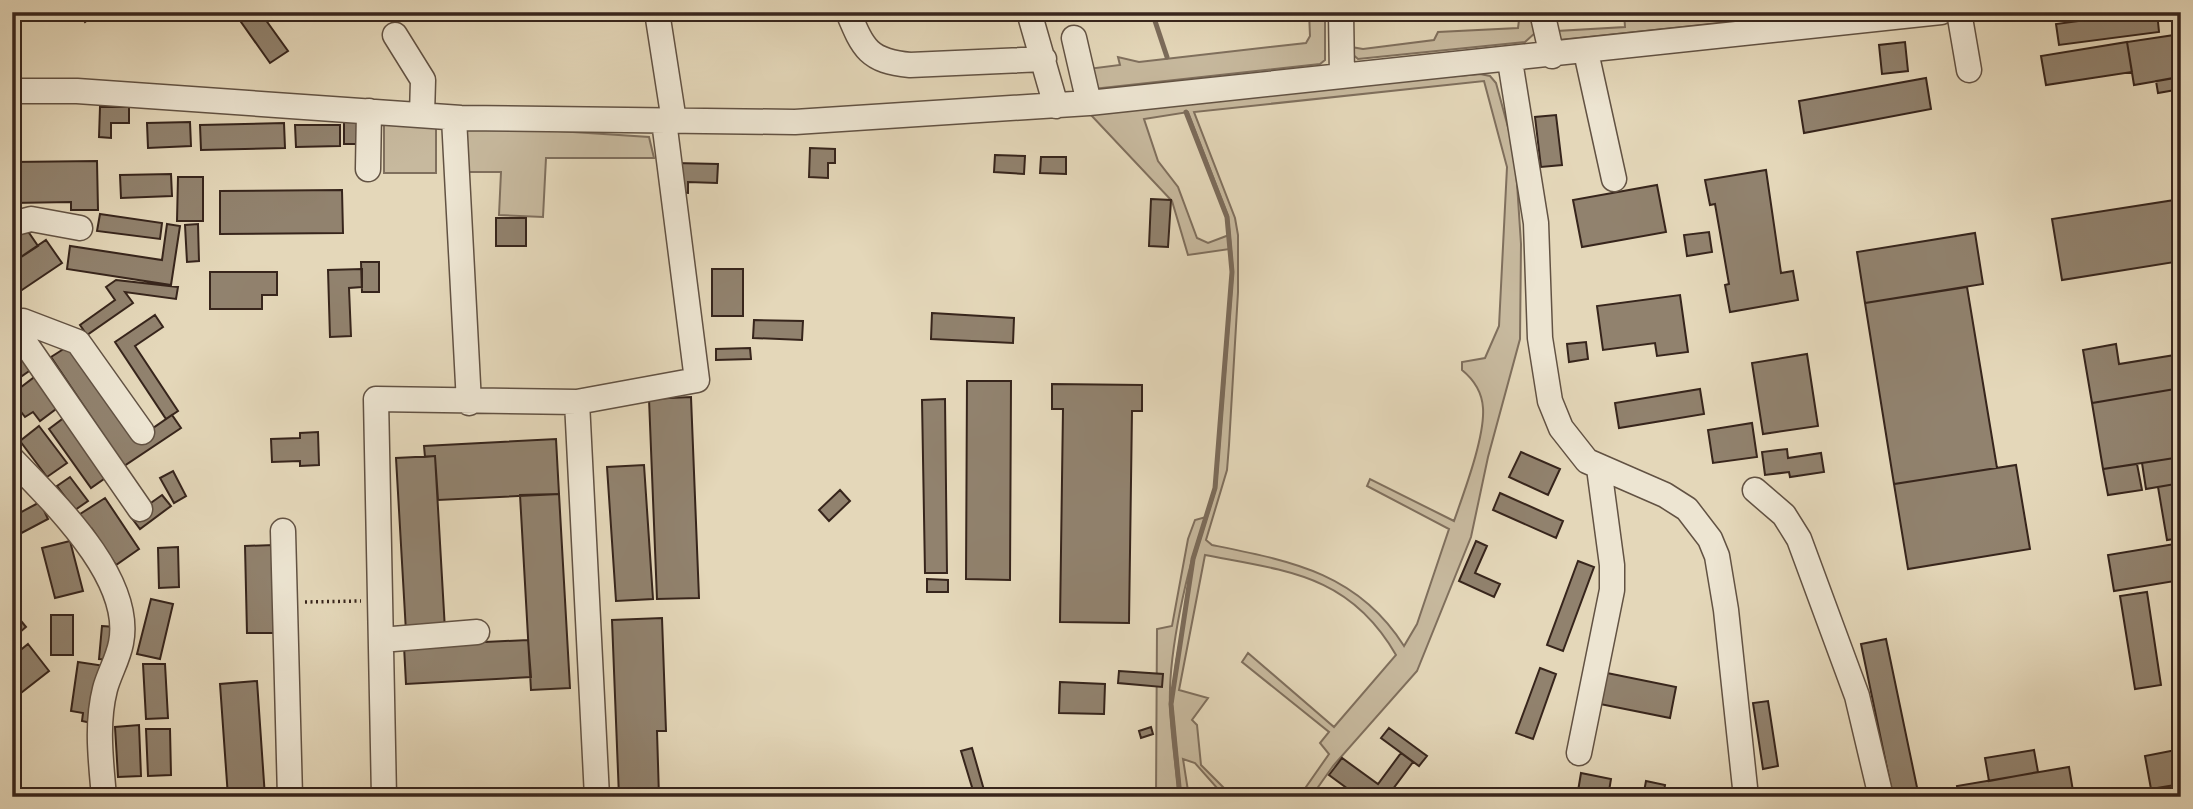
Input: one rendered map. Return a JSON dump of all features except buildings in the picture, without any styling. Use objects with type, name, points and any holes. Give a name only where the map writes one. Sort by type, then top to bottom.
[{"type":"street","points":[[384,797],[376,399],[577,402],[697,380],[656,12]]},
{"type":"street","points":[[848,12],[863,47],[875,57],[892,64],[1044,59]]},
{"type":"street","points":[[1029,12],[1056,106]]},
{"type":"street","points":[[1341,12],[1342,76]]},
{"type":"street","points":[[1542,12],[1552,56]]},
{"type":"street","points":[[12,91],[90,92],[454,118],[795,122],[1089,103],[1510,61],[1845,18],[1941,12]]},
{"type":"street","points":[[1959,12],[1969,70]]},
{"type":"street","points":[[395,34],[423,80],[422,116]]},
{"type":"street","points":[[1074,38],[1089,103]]},
{"type":"street","points":[[1586,52],[1614,179]]},
{"type":"street","points":[[1510,61],[1536,223],[1540,338],[1550,401],[1571,443],[1587,461],[1665,495],[1687,509],[1710,539],[1717,556],[1726,610],[1746,797]]},
{"type":"street","points":[[369,111],[369,169]]},
{"type":"street","points":[[454,118],[469,402]]},
{"type":"street","points":[[12,224],[31,219],[80,228]]},
{"type":"street","points":[[140,509],[12,324],[23,321],[78,342],[142,432]]},
{"type":"street","points":[[577,402],[597,797]]},
{"type":"street","points":[[12,459],[92,548],[117,600],[121,642],[104,691],[100,747],[104,797]]},
{"type":"street","points":[[1579,753],[1612,590],[1612,565],[1599,468]]},
{"type":"street","points":[[1755,490],[1784,514],[1799,539],[1857,696],[1881,797]]},
{"type":"street","points":[[283,531],[290,797]]},
{"type":"street","points":[[381,640],[477,632]]},
{"type":"path","points":[[285,602],[380,601]]},
{"type":"shaded area","points":[[1309,12],[1325,12],[1325,60],[1320,64],[1093,89],[1080,70],[1120,65],[1118,57],[1139,62],[1306,43],[1310,36]]},
{"type":"shaded area","points":[[1520,12],[1530,12],[1535,33],[1525,42],[1358,59],[1351,53],[1351,47],[1363,49],[1434,40],[1438,32],[1518,28]]},
{"type":"shaded area","points":[[1624,12],[1638,12],[1639,19],[1710,12],[1827,12],[1559,40],[1557,31],[1625,27]]},
{"type":"shaded area","points":[[1480,74],[1490,76],[1496,83],[1515,153],[1521,244],[1520,339],[1488,457],[1471,537],[1417,671],[1333,766],[1311,797],[1299,797],[1329,754],[1320,743],[1329,732],[1242,662],[1248,653],[1334,727],[1396,655],[1378,628],[1337,592],[1290,573],[1205,555],[1179,690],[1208,698],[1192,720],[1197,725],[1201,765],[1233,797],[1225,797],[1195,763],[1183,759],[1189,797],[1181,797],[1172,704],[1176,663],[1194,559],[1216,488],[1233,272],[1228,216],[1188,112],[1144,119],[1158,161],[1178,187],[1197,238],[1208,243],[1229,235],[1230,249],[1188,255],[1172,201],[1090,114],[1270,92]],"holes":[[[1484,81],[1507,167],[1499,326],[1485,358],[1462,362],[1462,370],[1479,391],[1483,420],[1473,464],[1454,521],[1370,479],[1367,486],[1449,529],[1417,624],[1404,646],[1386,621],[1344,586],[1295,565],[1212,545],[1206,540],[1227,470],[1238,292],[1238,235],[1235,218],[1194,112]]]},
{"type":"shaded area","points":[[384,122],[436,122],[436,173],[384,173]]},
{"type":"shaded area","points":[[465,125],[649,137],[654,158],[546,158],[543,217],[499,215],[501,172],[465,172]]},
{"type":"shaded area","points":[[1206,517],[1186,585],[1172,661],[1171,717],[1179,797],[1156,797],[1157,629],[1172,626],[1188,539],[1195,520]]},
{"type":"waterway","points":[[1152,12],[1167,57]]},
{"type":"waterway","points":[[1180,797],[1171,704],[1193,559],[1215,488],[1232,272],[1227,217],[1186,112]]}]
